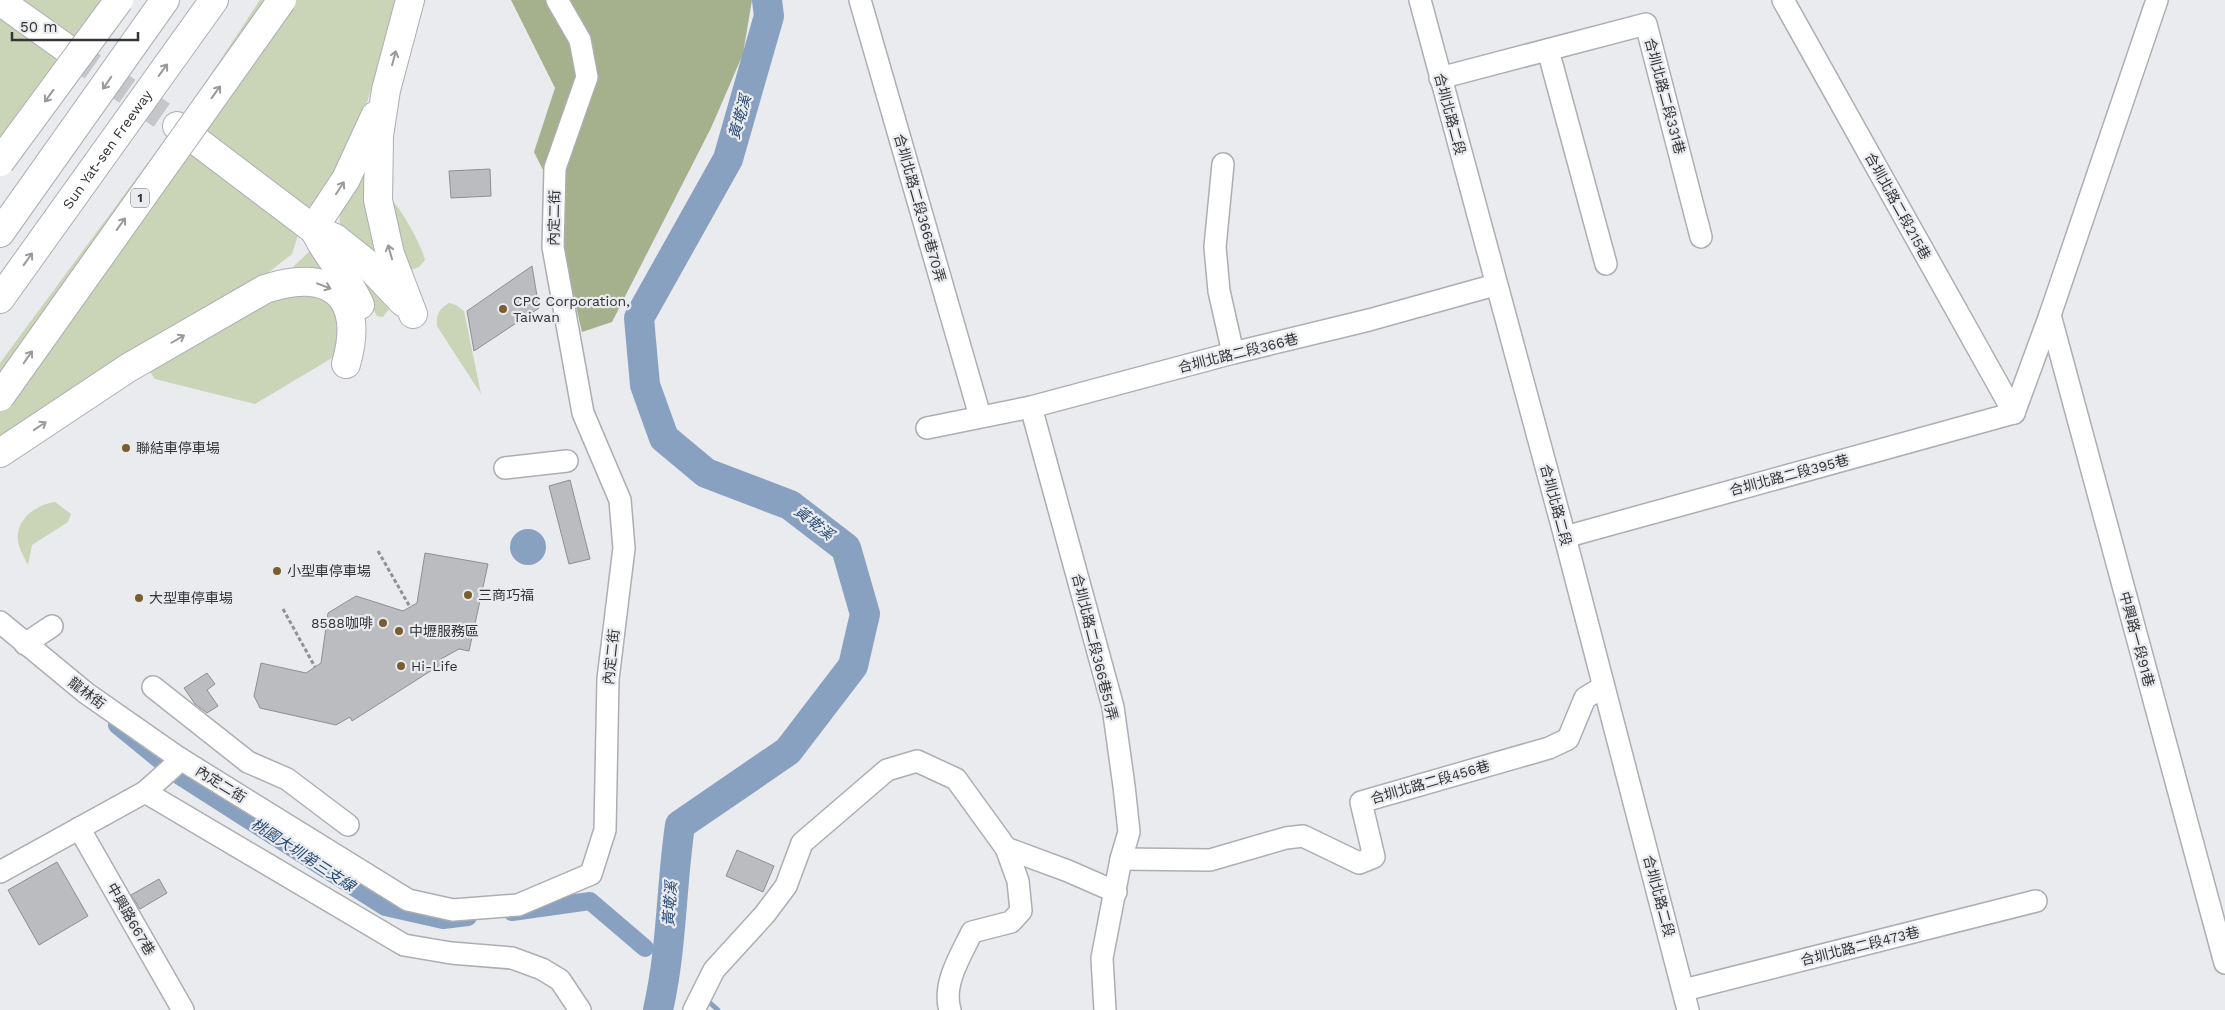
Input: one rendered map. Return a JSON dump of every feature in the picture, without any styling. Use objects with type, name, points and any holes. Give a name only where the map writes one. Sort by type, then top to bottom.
[{"type":"highway","points":[[0,162],[119,0]]},
{"type":"highway","points":[[0,233],[166,0]]},
{"type":"highway","name":"Sun Yat-sen Freeway","points":[[0,299],[214,0]]},
{"type":"highway","name":"1","points":[[0,397],[282,0]]},
{"type":"highway","points":[[177,126],[314,229],[335,238],[365,262],[413,314],[390,254],[378,200],[379,136],[386,90],[410,0]]},
{"type":"highway","points":[[0,1],[70,51]]},
{"type":"highway","points":[[314,229],[346,179],[386,90]]},
{"type":"highway","points":[[0,453],[128,368],[265,290],[287,282],[309,280],[337,291],[344,300],[352,322],[352,336],[346,364],[361,338],[365,316],[351,285],[321,245],[314,229]]},
{"type":"street","name":"內定二街","points":[[176,762],[408,900],[453,910],[518,905],[591,874],[605,830],[608,679],[624,548],[620,500],[583,413],[553,247],[556,168],[587,77],[580,40],[557,0]]},
{"type":"street","name":"合圳北路二段366巷70弄","points":[[860,0],[980,416]]},
{"type":"street","name":"合圳北路二段","points":[[1420,0],[1495,285],[1565,536],[1603,688],[1686,1000]]},
{"type":"street","name":"合圳北路二段215巷","points":[[1783,0],[2014,413]]},
{"type":"street","points":[[2014,413],[2050,315],[2157,0]]},
{"type":"street","name":"合圳北路二段331巷","points":[[1440,78],[1646,24],[1701,238]]},
{"type":"street","points":[[1548,50],[1606,264]]},
{"type":"street","points":[[1223,164],[1215,247],[1219,291],[1233,352]]},
{"type":"street","name":"合圳北路二段366巷","points":[[927,428],[1030,407],[1233,352],[1369,320],[1495,285]]},
{"type":"street","name":"中興路一段91巷","points":[[2050,315],[2225,963]]},
{"type":"street","name":"合圳北路二段366巷51弄","points":[[1030,407],[1113,708],[1129,832],[1121,859],[1102,958],[1106,1010]]},
{"type":"street","name":"合圳北路二段395巷","points":[[1565,536],[2014,413]]},
{"type":"street","points":[[505,468],[567,461]]},
{"type":"street","name":"龍林街","points":[[0,622],[86,693],[176,762]]},
{"type":"street","points":[[25,644],[52,626]]},
{"type":"street","points":[[153,687],[248,762],[287,779],[348,825]]},
{"type":"street","name":"合圳北路二段456巷","points":[[1121,859],[1210,860],[1286,838],[1303,836],[1359,863],[1374,857],[1361,802],[1549,748],[1568,738],[1585,698],[1603,688]]},
{"type":"street","points":[[700,1007],[714,970],[765,914],[786,886],[802,842],[887,770],[917,761],[956,779],[1006,848],[1018,881],[1021,911],[1011,922],[972,932],[948,984],[947,1002],[950,1010]]},
{"type":"street","points":[[0,872],[148,790],[176,762]]},
{"type":"street","points":[[148,790],[185,817],[404,945],[451,953],[512,958],[542,969],[560,980],[580,1010]]},
{"type":"street","name":"中興路667巷","points":[[79,828],[184,1010]]},
{"type":"street","points":[[1006,848],[1068,871],[1116,892]]},
{"type":"street","name":"合圳北路二段473巷","points":[[1686,1000],[2036,901]]},
{"type":"path","points":[[378,551],[410,607]]},
{"type":"path","points":[[283,609],[315,667]]},
{"type":"green space","points":[[10,0],[109,0],[78,43]]},
{"type":"green space","points":[[260,0],[398,0],[352,152],[326,199],[308,207],[300,207],[184,115]]},
{"type":"green space","points":[[511,0],[752,0],[743,54],[711,128],[612,322],[582,332],[545,174],[534,152],[555,88]]},
{"type":"green space","points":[[0,17],[66,59],[0,152]]},
{"type":"green space","points":[[169,134],[299,232],[292,254],[246,290],[0,445],[0,363]]},
{"type":"green space","points":[[360,169],[365,173],[368,210],[379,257],[341,230],[340,214],[342,206]]},
{"type":"green space","points":[[387,195],[404,216],[419,245],[425,260],[419,267],[410,270],[402,265]]},
{"type":"green space","points":[[311,250],[341,279],[296,271],[292,268]]},
{"type":"green space","points":[[344,252],[381,294],[389,309],[383,317],[377,316],[356,280]]},
{"type":"green space","points":[[316,290],[340,315],[337,355],[255,404],[155,379],[150,372],[270,299]]},
{"type":"green space","points":[[449,303],[456,305],[464,311],[481,394],[437,326],[439,312]]},
{"type":"green space","points":[[55,502],[71,514],[68,522],[32,545],[28,565],[19,546],[19,529],[22,522],[33,511]]},
{"type":"water","points":[[528,529],[535,530],[541,534],[545,540],[545,554],[541,560],[535,564],[528,565],[521,564],[515,560],[511,554],[510,547],[511,540],[515,534],[521,530]]},
{"type":"building","points":[[490,169],[491,196],[451,198],[449,171]]},
{"type":"building","name":"CPC Corporation, Taiwan","points":[[532,266],[539,308],[474,351],[467,311]]},
{"type":"building","points":[[570,480],[590,559],[569,564],[549,486]]},
{"type":"building","name":"中壢服務區","points":[[425,553],[488,564],[469,651],[459,649],[441,659],[440,665],[352,721],[350,717],[336,725],[260,708],[254,696],[261,663],[306,673],[321,663],[328,613],[356,596],[403,611],[417,603]]},
{"type":"building","points":[[207,673],[215,684],[207,690],[218,706],[207,713],[195,704],[184,688]]},
{"type":"building","points":[[737,850],[774,866],[763,892],[726,876]]},
{"type":"building","points":[[57,862],[88,916],[39,945],[8,890]]},
{"type":"building","points":[[159,879],[167,893],[140,909],[131,895]]},
{"type":"waterway","name":"黃墘溪","points":[[658,1010],[669,941],[680,825],[788,751],[853,666],[865,614],[846,548],[790,505],[706,473],[664,438],[645,385],[639,318],[728,159],[769,16],[767,0]]},
{"type":"waterway","name":"桃園大圳第三支線","points":[[117,725],[178,775],[385,907],[443,920],[468,917]]},
{"type":"waterway","name":"桃園大圳第三支線","points":[[512,912],[590,901],[645,948]]},
{"type":"waterway","name":"桃園大圳第三支線","points":[[709,1002],[718,1010]]},
{"type":"tunnel","points":[[70,51],[177,126]]},
{"type":"place","name":"CPC Corporation, Taiwan","points":[[503,309]]},
{"type":"place","name":"聯結車停車場","points":[[126,448]]},
{"type":"place","name":"小型車停車場","points":[[277,571]]},
{"type":"place","name":"三商巧福","points":[[468,595]]},
{"type":"place","name":"大型車停車場","points":[[139,598]]},
{"type":"place","name":"8588咖啡","points":[[383,623]]},
{"type":"place","name":"中壢服務區","points":[[399,631]]},
{"type":"place","name":"Hi-Life","points":[[401,666]]}]
